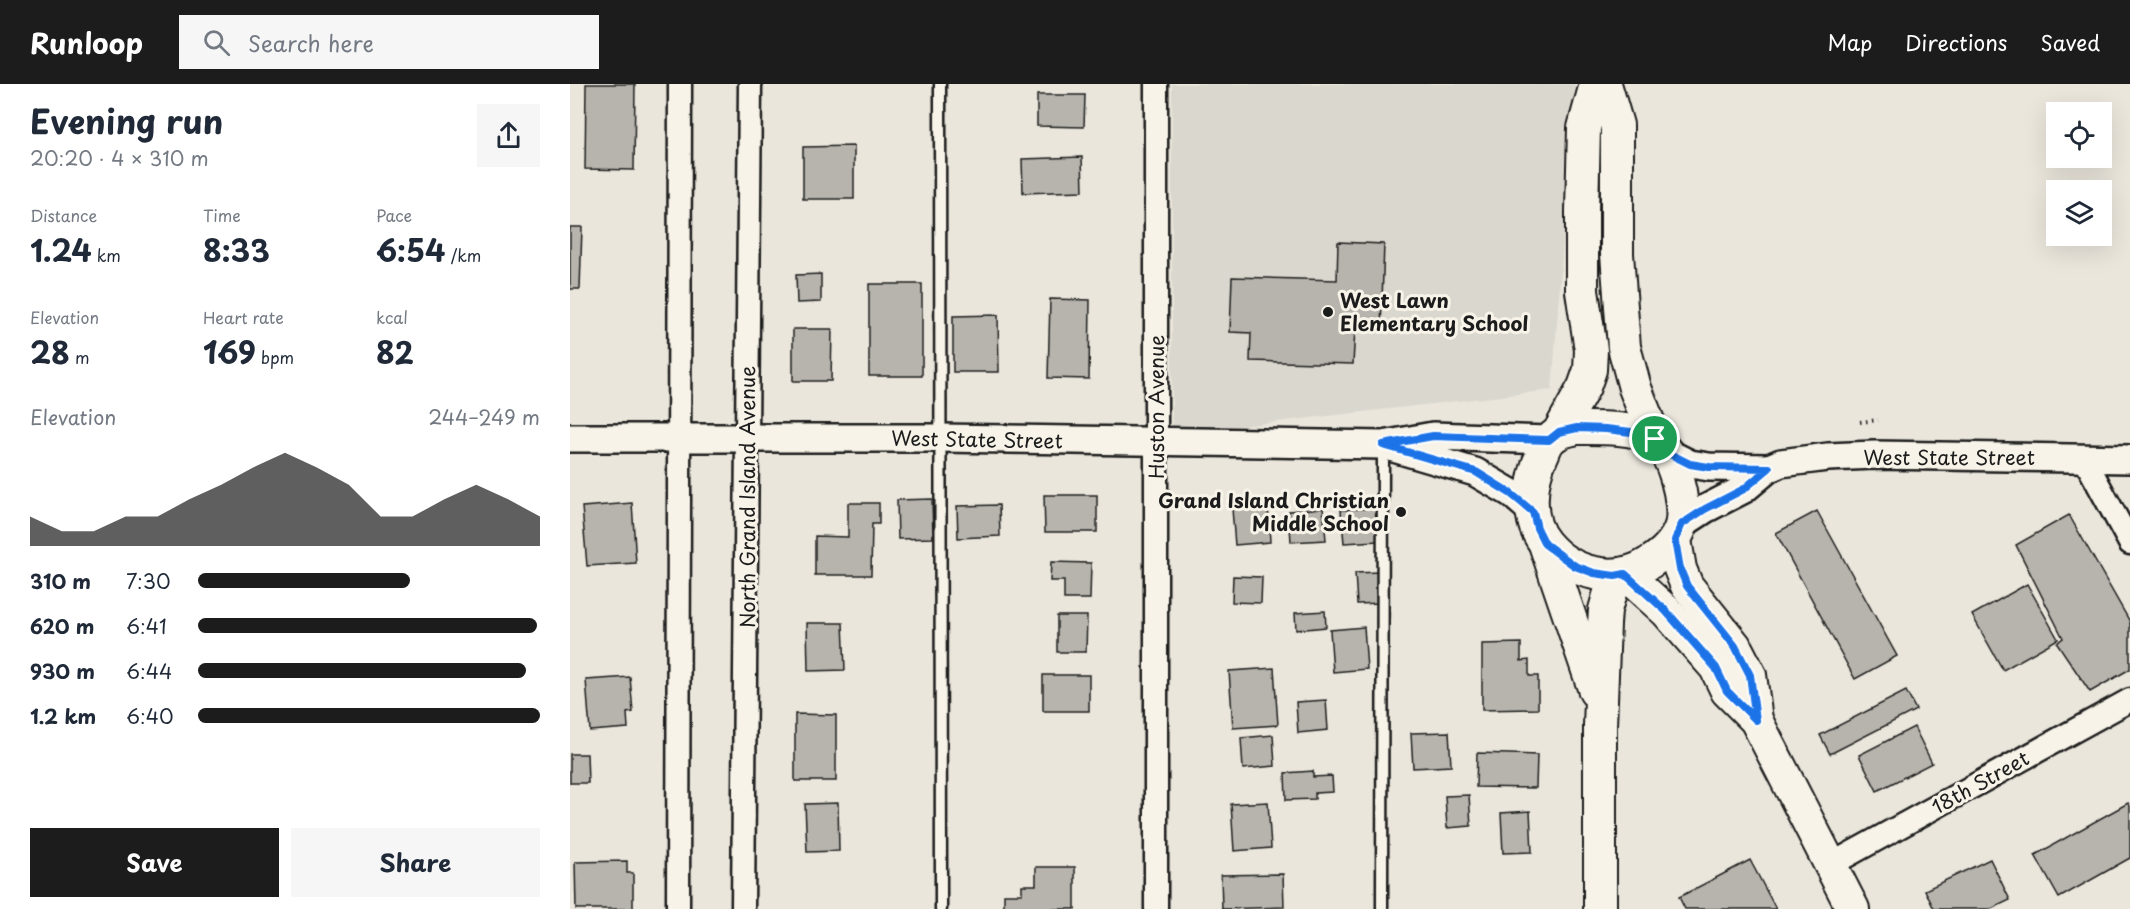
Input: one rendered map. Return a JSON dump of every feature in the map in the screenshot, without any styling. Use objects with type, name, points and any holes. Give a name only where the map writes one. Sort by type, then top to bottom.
[{"type":"main road","points":[[1596,84],[1584,128],[1582,211],[1582,291],[1591,350],[1590,370],[1584,387],[1536,466],[1531,494],[1537,528],[1545,544],[1594,685],[1600,726]]},
{"type":"main road","points":[[1605,84],[1617,125],[1617,254],[1624,347],[1635,388],[1676,476],[1681,499],[1678,532],[1680,569],[1687,586],[1735,646],[1750,675],[1756,720]]},
{"type":"main road","points":[[1554,436],[1577,428],[1606,429],[1631,432],[1660,445]]},
{"type":"main road","points":[[1545,544],[1575,566],[1594,573],[1620,575],[1642,568],[1656,559],[1678,532]]},
{"type":"main road","points":[[1620,575],[1666,611],[1716,668],[1727,691],[1756,720],[1853,909]]},
{"type":"main road","points":[[1600,909],[1600,726],[1604,617],[1620,575]]},
{"type":"street","points":[[678,909],[680,84]]},
{"type":"street","name":"North Grand Island Avenue","points":[[743,909],[750,84]]},
{"type":"street","name":"Huston Avenue","points":[[1156,84],[1156,909]]},
{"type":"street","name":"West State Street","points":[[570,438],[939,438],[1383,445],[1433,436],[1554,436]]},
{"type":"street","name":"West State Street","points":[[1383,445],[1476,472],[1510,493],[1533,512]]},
{"type":"street","name":"West State Street","points":[[1660,445],[1690,464],[1709,467],[1769,468]]},
{"type":"street","name":"West State Street","points":[[1678,532],[1705,509],[1744,489],[1769,468],[1781,463],[1828,457],[2130,459]]},
{"type":"street","points":[[2084,458],[2130,543]]},
{"type":"street","name":"18th Street","points":[[1830,865],[2130,700]]},
{"type":"lane","points":[[940,84],[940,909]]},
{"type":"lane","points":[[1382,909],[1383,445]]},
{"type":"path","points":[[1860,422],[1878,420]]},
{"type":"shaded area","points":[[1172,84],[1575,84],[1552,390],[1172,434]]},
{"type":"building","points":[[586,84],[635,84],[634,170],[585,169]]},
{"type":"building","points":[[1037,95],[1085,95],[1084,127],[1037,126]]},
{"type":"building","points":[[854,146],[854,199],[803,199],[803,147]]},
{"type":"building","points":[[1082,157],[1083,191],[1023,193],[1022,159]]},
{"type":"building","points":[[570,227],[582,227],[580,289],[570,289]]},
{"type":"building","points":[[1338,242],[1384,244],[1381,329],[1355,329],[1353,364],[1250,361],[1251,333],[1230,332],[1232,277],[1337,280]]},
{"type":"building","points":[[821,274],[821,302],[797,303],[796,275]]},
{"type":"building","points":[[869,284],[922,284],[922,376],[869,376]]},
{"type":"building","points":[[1050,299],[1090,300],[1089,379],[1048,378]]},
{"type":"building","points":[[998,315],[999,372],[953,372],[953,316]]},
{"type":"building","points":[[793,329],[832,329],[831,381],[793,381]]},
{"type":"building","points":[[1044,495],[1097,495],[1097,532],[1045,532]]},
{"type":"building","points":[[932,499],[933,538],[898,539],[897,500]]},
{"type":"building","points":[[632,503],[636,563],[587,566],[582,507]]},
{"type":"building","points":[[848,503],[879,503],[879,524],[872,524],[871,575],[815,575],[815,536],[848,537]]},
{"type":"building","points":[[999,505],[1000,536],[958,538],[957,506]]},
{"type":"building","points":[[1268,506],[1270,542],[1235,545],[1232,509]]},
{"type":"building","points":[[1323,508],[1326,540],[1291,542],[1289,511]]},
{"type":"building","points":[[1375,508],[1378,541],[1344,543],[1341,510]]},
{"type":"building","points":[[1817,511],[1897,656],[1855,679],[1776,533]]},
{"type":"building","points":[[2069,515],[2130,622],[2130,669],[2090,692],[2057,643],[2063,638],[2016,545]]},
{"type":"building","points":[[1051,562],[1091,563],[1090,599],[1064,599],[1064,581],[1050,581]]},
{"type":"building","points":[[1379,572],[1381,603],[1357,604],[1355,573]]},
{"type":"building","points":[[1233,576],[1262,577],[1261,603],[1232,602]]},
{"type":"building","points":[[2027,584],[2058,639],[2003,670],[1972,615]]},
{"type":"building","points":[[1325,611],[1326,627],[1296,630],[1295,613]]},
{"type":"building","points":[[1057,616],[1087,616],[1086,652],[1057,652]]},
{"type":"building","points":[[807,623],[843,623],[845,670],[808,671]]},
{"type":"building","points":[[1364,627],[1367,669],[1333,672],[1330,630]]},
{"type":"building","points":[[1521,643],[1521,661],[1529,660],[1529,676],[1538,676],[1538,709],[1482,710],[1482,644]]},
{"type":"building","points":[[1274,668],[1278,725],[1233,728],[1229,671]]},
{"type":"building","points":[[1043,675],[1089,675],[1089,711],[1043,711]]},
{"type":"building","points":[[630,677],[633,712],[627,713],[628,728],[590,731],[586,680]]},
{"type":"building","points":[[1906,691],[1916,710],[1830,754],[1820,735]]},
{"type":"building","points":[[1326,700],[1328,730],[1298,733],[1296,702]]},
{"type":"building","points":[[795,714],[836,715],[836,781],[795,781]]},
{"type":"building","points":[[1914,727],[1932,763],[1877,791],[1859,755]]},
{"type":"building","points":[[1449,732],[1451,766],[1413,768],[1411,733]]},
{"type":"building","points":[[1273,735],[1275,766],[1243,769],[1241,738]]},
{"type":"building","points":[[1477,753],[1537,755],[1536,788],[1476,787]]},
{"type":"building","points":[[570,754],[587,754],[588,783],[570,783]]},
{"type":"building","points":[[1313,771],[1313,777],[1332,776],[1333,792],[1315,793],[1315,799],[1286,800],[1285,773]]},
{"type":"building","points":[[1469,795],[1471,826],[1447,828],[1445,796]]},
{"type":"building","points":[[1268,802],[1271,848],[1234,851],[1231,804]]},
{"type":"building","points":[[838,803],[839,851],[807,852],[805,804]]},
{"type":"building","points":[[2128,803],[2130,806],[2130,858],[2059,898],[2035,855]]},
{"type":"building","points":[[1530,811],[1532,852],[1503,853],[1501,813]]},
{"type":"building","points":[[1990,859],[2010,900],[1991,909],[1934,909],[1925,890]]},
{"type":"building","points":[[1750,860],[1776,909],[1685,909],[1679,897]]},
{"type":"building","points":[[627,861],[627,873],[633,873],[633,909],[576,909],[575,862]]},
{"type":"building","points":[[1036,867],[1075,867],[1075,909],[1004,909],[1004,894],[1022,894],[1022,885],[1036,885]]},
{"type":"building","points":[[1283,874],[1284,907],[1222,909],[1221,875]]},
{"type":"place","name":"West Lawn Elementary School","points":[[1328,312]]},
{"type":"place","name":"Grand Island Christian Middle School","points":[[1401,512]]},
{"type":"route","points":[[1577,428],[1631,432],[1655,439],[1666,452],[1690,464],[1709,467],[1769,468],[1744,489],[1682,524],[1675,540],[1680,569],[1687,586],[1735,646],[1750,675],[1756,720],[1727,691],[1716,668],[1701,650],[1666,611],[1625,574],[1615,576],[1594,573],[1575,566],[1560,556],[1545,544],[1537,528],[1533,512],[1510,493],[1476,472],[1383,445],[1433,436],[1549,440],[1559,432],[1577,428]]}]
